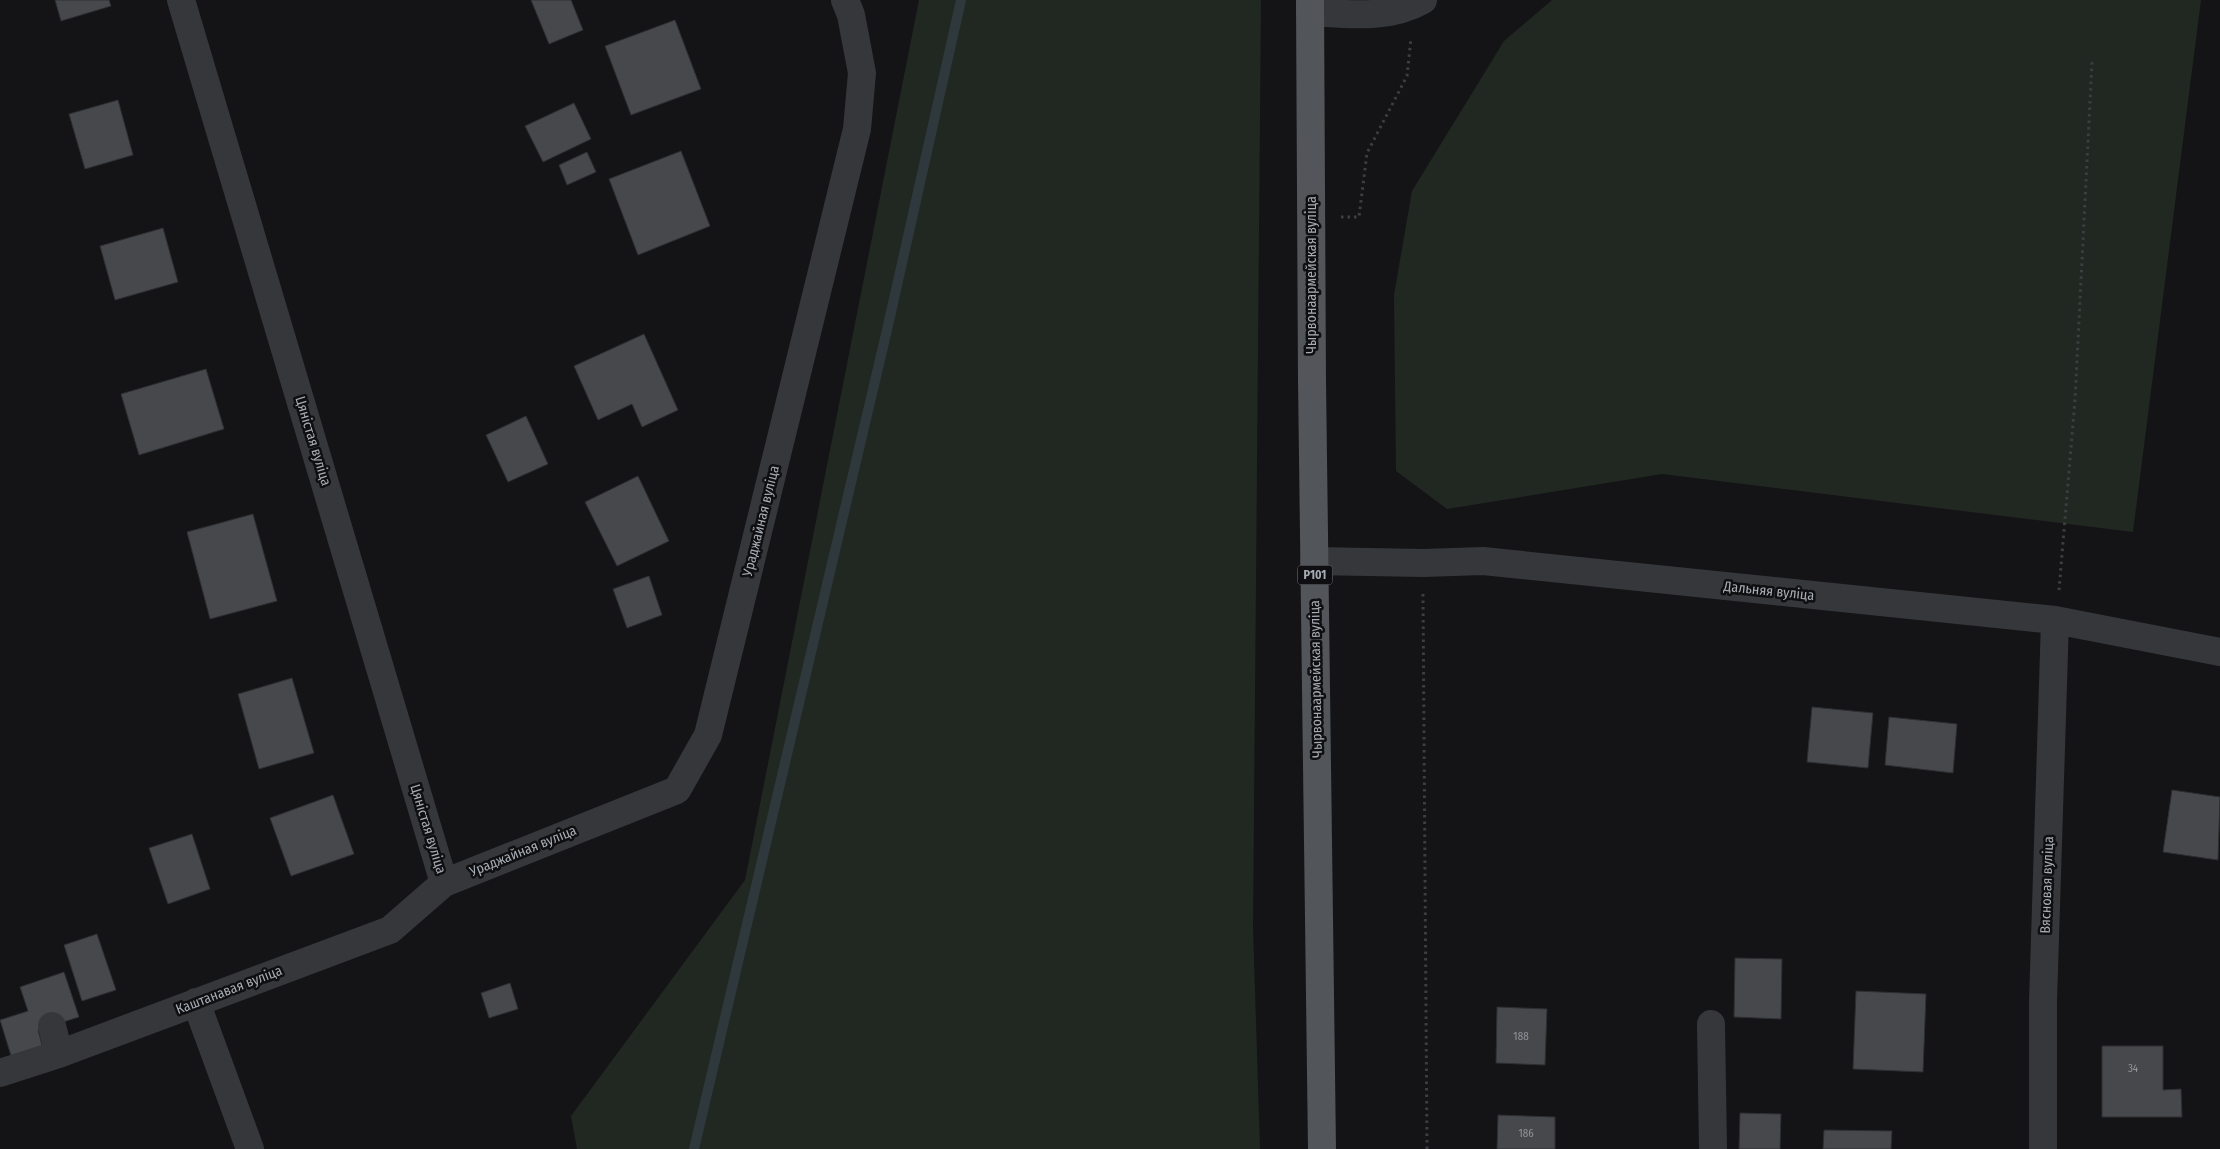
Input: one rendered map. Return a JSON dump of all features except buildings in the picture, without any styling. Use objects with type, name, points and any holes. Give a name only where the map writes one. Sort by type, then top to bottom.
[{"type":"main road","name":"Чырвонаармейская вуліца","points":[[1310,6],[1314,561],[1322,1149]]},
{"type":"street","name":"Цяністая вуліца","points":[[181,0],[444,883]]},
{"type":"street","name":"Ураджайная вуліца","points":[[444,883],[677,790],[708,735],[857,129],[862,73],[851,14],[845,0]]},
{"type":"street","points":[[1310,6],[1373,16],[1419,3]]},
{"type":"street","name":"Дальняя вуліца","points":[[1314,561],[1423,563],[1483,561],[2055,620],[2220,652]]},
{"type":"street","name":"Вясновая вуліца","points":[[2043,1149],[2043,1002],[2055,620]]},
{"type":"street","name":"Каштанавая вуліца","points":[[0,1073],[59,1054],[390,930],[444,883]]},
{"type":"street","points":[[196,1002],[250,1149]]},
{"type":"street","points":[[1711,1024],[1713,1149]]},
{"type":"street","points":[[52,1026],[59,1054]]},
{"type":"path","points":[[1311,219],[1359,217],[1366,153],[1408,76],[1419,3]]},
{"type":"path","points":[[2055,620],[2076,400],[2092,62]]},
{"type":"path","points":[[1423,563],[1427,1149]]},
{"type":"shaded area","points":[[919,0],[1261,0],[1253,927],[1260,1149],[577,1149],[571,1116],[745,880]]},
{"type":"shaded area","points":[[1552,0],[2201,0],[2133,532],[1662,474],[1447,509],[1396,471],[1394,295],[1412,191],[1504,41]]},
{"type":"waterway","points":[[694,1149],[887,330],[961,0]]}]
